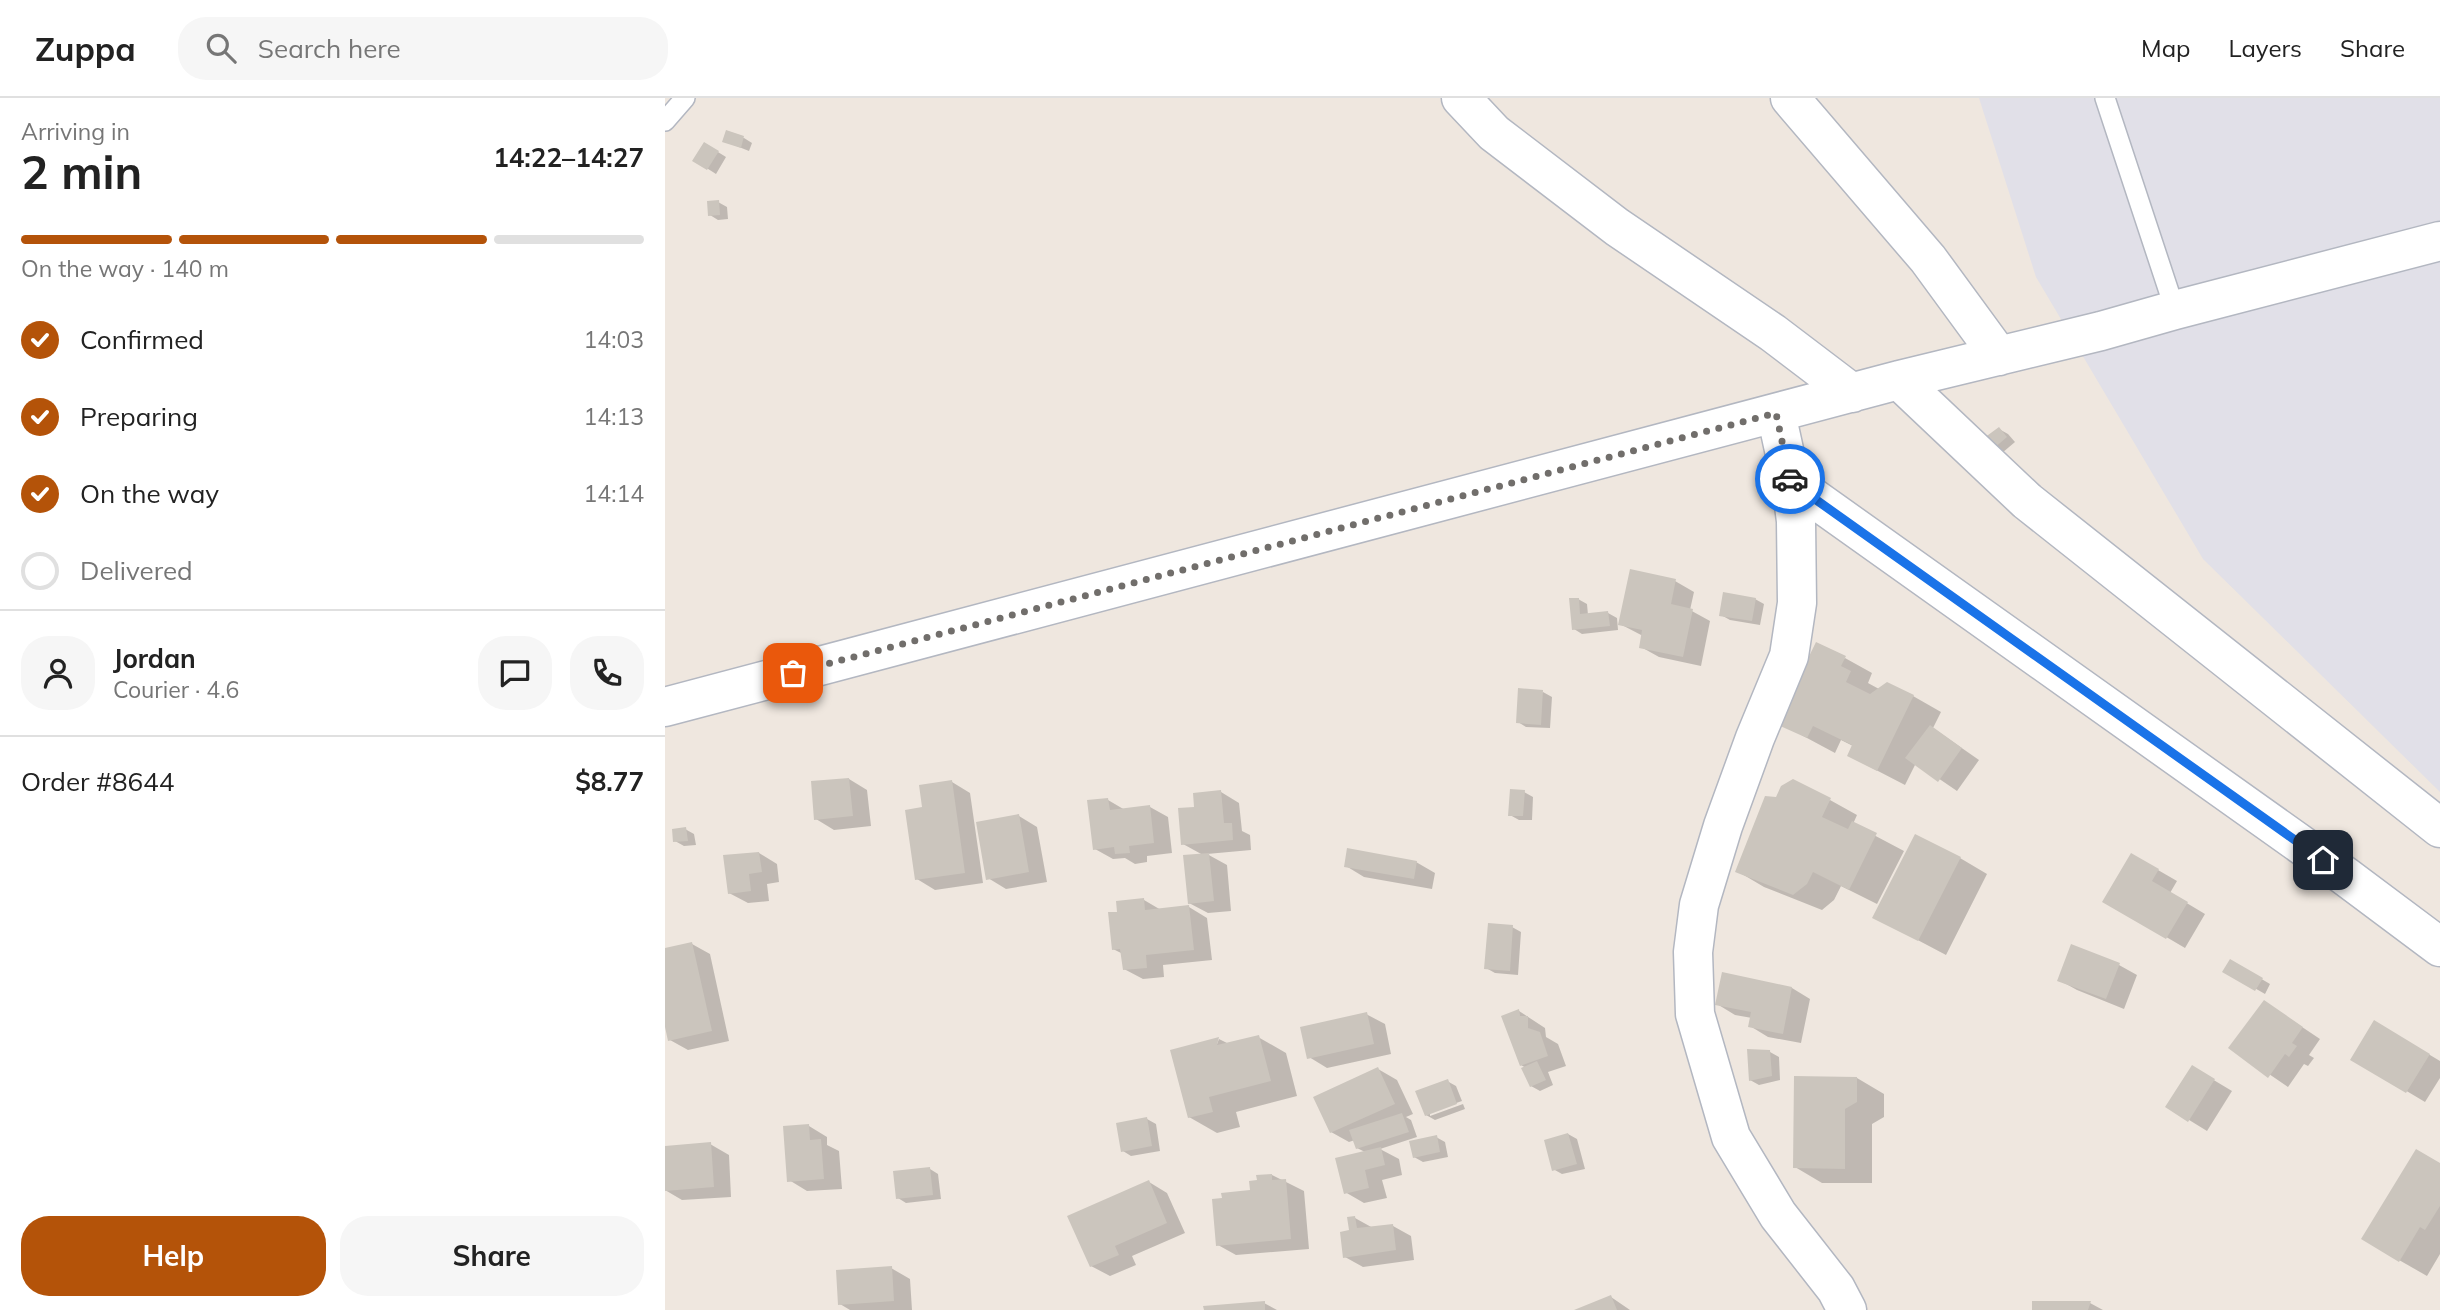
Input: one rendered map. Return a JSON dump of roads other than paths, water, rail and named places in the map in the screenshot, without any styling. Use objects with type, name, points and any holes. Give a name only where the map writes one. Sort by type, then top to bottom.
[{"type":"street","points":[[1461,98],[1494,133],[1616,227],[1773,333],[1852,393]]},
{"type":"street","points":[[1790,98],[1928,259],[1999,356]]},
{"type":"street","points":[[665,707],[1899,380],[2101,331],[2440,241]]},
{"type":"street","points":[[1899,380],[2027,501],[2440,828]]},
{"type":"street","points":[[1776,413],[1791,482],[1796,521],[1797,603],[1789,656],[1750,750],[1699,905],[1693,952],[1695,1014],[1731,1137],[1778,1215],[1836,1289],[1847,1310]]},
{"type":"street","points":[[1791,482],[2345,876],[2440,947]]},
{"type":"lane","points":[[665,121],[685,98]]},
{"type":"lane","points":[[2105,98],[2175,310]]}]
